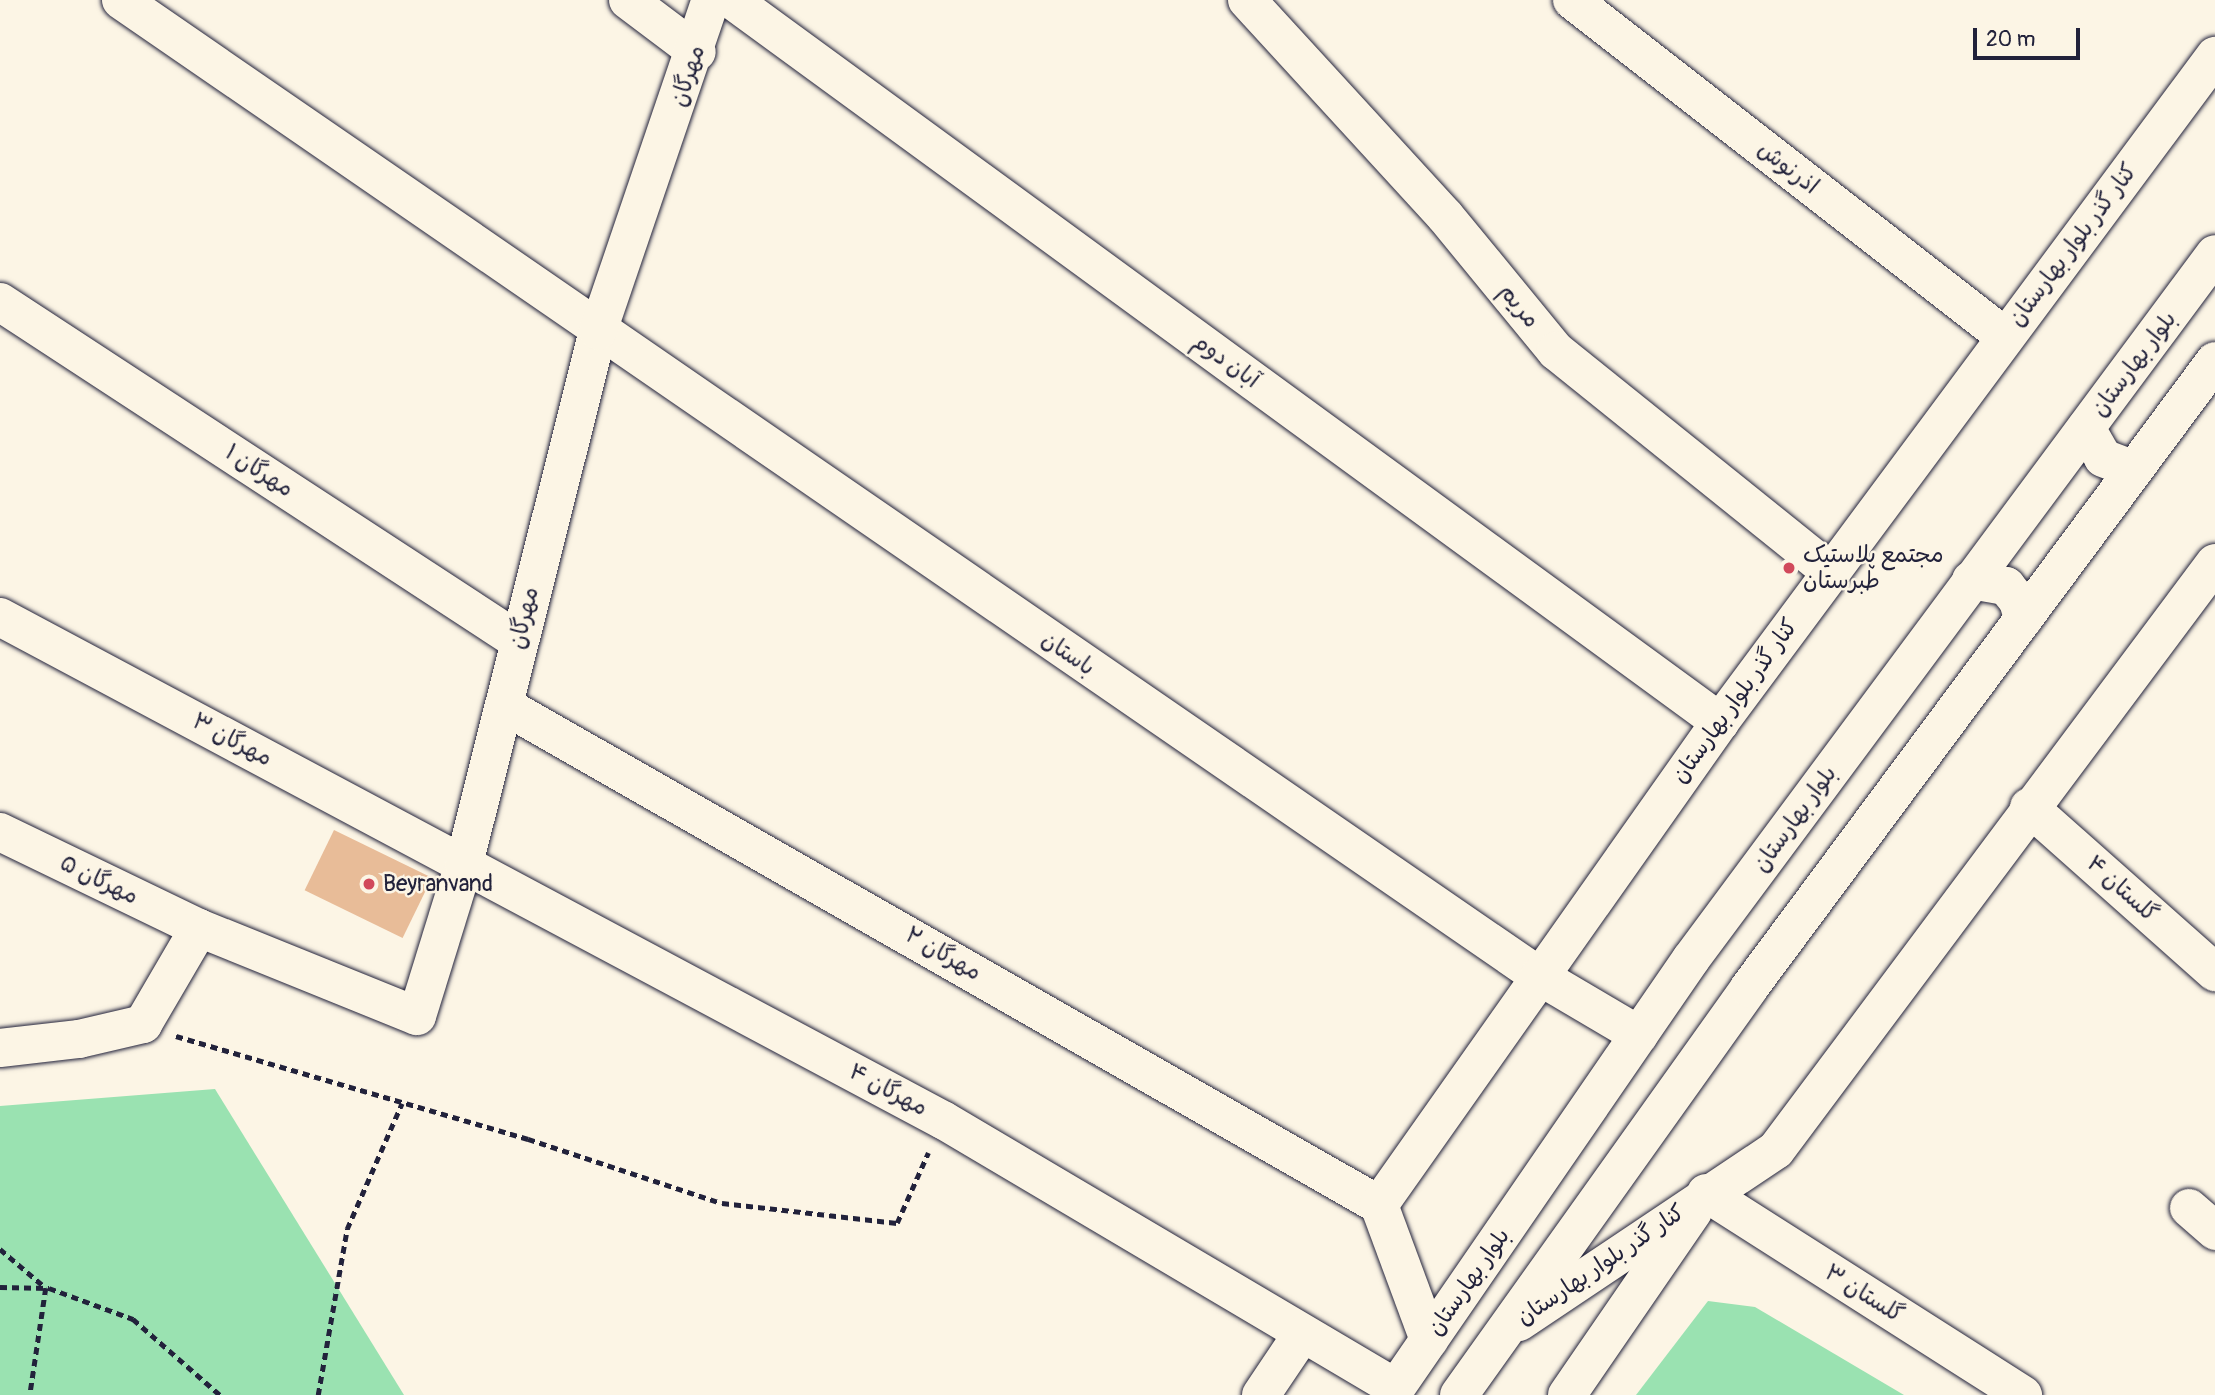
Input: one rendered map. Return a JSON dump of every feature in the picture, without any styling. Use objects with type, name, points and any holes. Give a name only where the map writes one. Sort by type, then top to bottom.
[{"type":"street","name":"باستان","points":[[121,0],[598,331],[1539,976],[1639,1035]]},
{"type":"street","points":[[628,0],[697,52]]},
{"type":"street","name":"مهرگان","points":[[199,928],[417,1016],[464,863],[505,706],[517,640],[598,331],[697,52],[711,0]]},
{"type":"street","name":"آبان دوم","points":[[732,0],[1720,722]]},
{"type":"street","name":"مریم","points":[[1247,0],[1445,216],[1556,351],[1830,571]]},
{"type":"street","name":"اذرنوش","points":[[1572,0],[2004,336]]},
{"type":"street","name":"کنار گذر بلوار بهارستان","points":[[1379,1205],[1720,722],[2004,336],[2215,56]]},
{"type":"street","name":"بلوار بهارستان","points":[[1394,1391],[1639,1035],[1970,580],[2215,254]]},
{"type":"street","name":"مهرگان ۱","points":[[0,302],[517,640]]},
{"type":"street","points":[[1459,1395],[1497,1337],[2215,361]]},
{"type":"street","points":[[2086,428],[2103,458],[2134,470]]},
{"type":"street","name":"کنار گذر بلوار بهارستان","points":[[1497,1337],[1706,1193],[1776,1150],[2029,807],[2215,563]]},
{"type":"street","points":[[1970,580],[1989,579],[2006,586],[2018,601],[2023,619]]},
{"type":"street","name":"مهرگان ۳","points":[[0,617],[464,863]]},
{"type":"street","name":"مهرگان ۲","points":[[505,706],[1379,1205]]},
{"type":"street","name":"گلستان ۴","points":[[2029,807],[2215,972]]},
{"type":"street","name":"مهرگان ۵","points":[[0,832],[199,928]]},
{"type":"street","name":"مهرگان ۴","points":[[464,863],[943,1120],[1394,1391]]},
{"type":"street","points":[[0,1048],[79,1039],[143,1024],[199,928]]},
{"type":"street","name":"کنار گذر بلوار بهارستان","points":[[1567,1395],[1706,1193]]},
{"type":"street","name":"گلستان ۳","points":[[1706,1193],[2023,1395]]},
{"type":"street","points":[[1379,1205],[1429,1340]]},
{"type":"street","points":[[1261,1395],[1302,1334]]},
{"type":"path","points":[[143,1024],[722,1203],[897,1223],[943,1120]]},
{"type":"path","points":[[318,1395],[347,1229],[402,1103]]},
{"type":"path","points":[[0,1249],[46,1287],[133,1319],[220,1395]]},
{"type":"path","points":[[0,1287],[46,1287]]},
{"type":"path","points":[[30,1395],[46,1287]]},
{"type":"green space","points":[[215,1089],[404,1395],[0,1395],[0,1106]]},
{"type":"green space","points":[[1708,1301],[1755,1307],[1904,1395],[1636,1395]]},
{"type":"building","name":"Beyranvand","points":[[334,830],[432,878],[403,938],[305,890]]},
{"type":"place","name":"مجتمع پلاستیک طبرستان","points":[[1789,568]]},
{"type":"place","name":"Beyranvand","points":[[369,884]]}]
